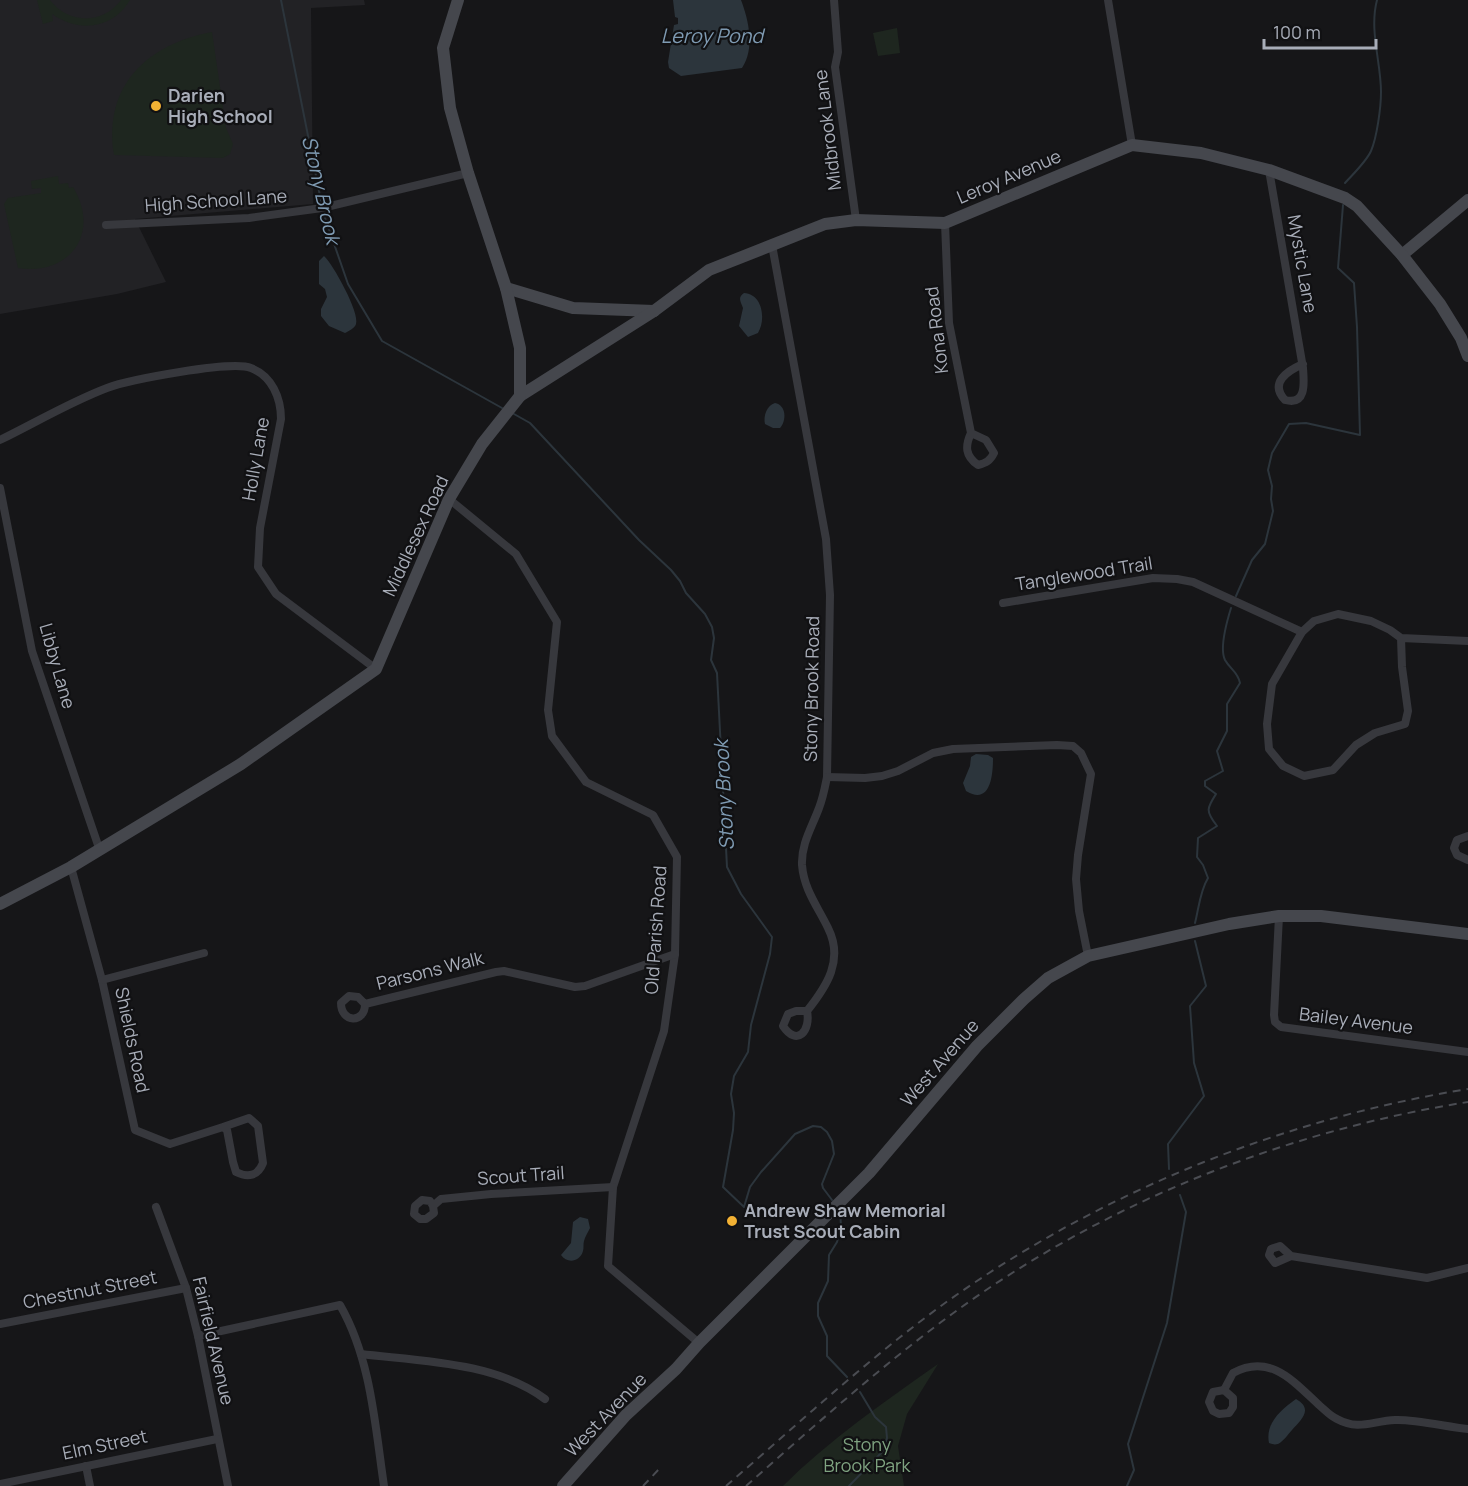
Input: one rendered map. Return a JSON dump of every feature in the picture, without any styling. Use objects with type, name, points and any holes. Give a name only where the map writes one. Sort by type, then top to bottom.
[{"type":"main road","points":[[458,0],[443,48],[450,108],[468,173],[506,288],[520,348],[520,396]]},
{"type":"main road","name":"Leroy Avenue","points":[[520,396],[654,311],[709,270],[825,224],[856,220],[945,223],[1132,145],[1201,153],[1269,170],[1351,202],[1402,255],[1440,304],[1461,338],[1468,356]]},
{"type":"main road","points":[[1402,255],[1468,200]]},
{"type":"main road","points":[[506,288],[573,308],[654,311]]},
{"type":"main road","name":"Middlesex Road","points":[[376,669],[450,499],[482,444],[520,396]]},
{"type":"main road","points":[[0,904],[71,867],[241,764],[376,669]]},
{"type":"main road","name":"West Avenue","points":[[563,1486],[626,1415],[676,1369],[868,1173],[984,1039],[1048,978],[1088,956],[1229,924],[1279,916],[1320,916],[1468,934]]},
{"type":"street","name":"Midbrook Lane","points":[[834,0],[838,52],[835,67],[856,220]]},
{"type":"street","points":[[1108,0],[1132,145]]},
{"type":"street","name":"Mystic Lane","points":[[1269,170],[1303,364]]},
{"type":"street","name":"High School Lane","points":[[106,225],[249,218],[322,208],[468,173]]},
{"type":"street","name":"Kona Road","points":[[945,223],[949,323],[971,432]]},
{"type":"street","name":"Stony Brook Road","points":[[772,245],[826,539],[830,606],[827,777],[882,776],[898,771],[933,753],[953,749],[1073,746],[1081,753],[1091,774],[1076,879],[1078,911],[1088,956]]},
{"type":"street","name":"Holly Lane","points":[[0,440],[106,388],[134,380],[228,366],[250,367],[270,381],[281,404],[281,419],[260,528],[258,567],[276,594],[376,669]]},
{"type":"street","name":"Libby Lane","points":[[0,488],[32,651],[99,848]]},
{"type":"street","name":"Old Parish Road","points":[[450,499],[516,554],[557,622],[548,710],[552,736],[586,782],[653,815],[677,857],[675,954],[664,1031],[613,1187],[608,1266],[699,1343]]},
{"type":"street","name":"Tanglewood Trail","points":[[1003,603],[1153,578],[1177,579],[1193,582],[1302,632]]},
{"type":"street","points":[[1401,638],[1408,711],[1405,724],[1375,733],[1356,745],[1333,770],[1304,776],[1283,766],[1269,749],[1267,724],[1272,684],[1302,632],[1314,621],[1338,614],[1371,621],[1401,638],[1468,641]]},
{"type":"street","points":[[807,1011],[830,979],[835,959],[835,948],[828,928],[808,890],[802,863],[804,848],[820,806],[827,777]]},
{"type":"street","points":[[1468,836],[1457,840],[1454,848],[1461,858],[1468,860]]},
{"type":"street","name":"Shields Road","points":[[71,867],[102,980],[135,1130],[170,1144],[249,1118],[258,1126],[263,1163],[256,1173],[249,1176],[236,1172],[232,1162],[227,1130],[223,1127]]},
{"type":"street","name":"Bailey Avenue","points":[[1279,916],[1274,1015],[1275,1022],[1281,1027],[1468,1052]]},
{"type":"street","points":[[102,980],[204,953]]},
{"type":"street","name":"Parsons Walk","points":[[365,1004],[504,971],[575,987],[585,986],[675,954]]},
{"type":"street","name":"Scout Trail","points":[[433,1206],[441,1199],[613,1187]]},
{"type":"street","name":"Fairfield Avenue","points":[[156,1207],[186,1288],[198,1335],[228,1486]]},
{"type":"street","points":[[1291,1256],[1426,1278],[1468,1268]]},
{"type":"street","name":"Chestnut Street","points":[[0,1324],[186,1288]]},
{"type":"street","points":[[198,1335],[340,1305],[352,1326],[361,1354],[384,1486]]},
{"type":"street","points":[[361,1354],[472,1368],[509,1380],[545,1399]]},
{"type":"street","points":[[1224,1390],[1233,1373],[1252,1365],[1264,1366],[1293,1380],[1334,1418],[1351,1426],[1396,1420],[1468,1429]]},
{"type":"street","name":"Elm Street","points":[[0,1484],[217,1439]]},
{"type":"street","points":[[86,1466],[90,1486]]},
{"type":"shaded area","name":"Darien High School","points":[[0,0],[364,0],[365,5],[311,8],[313,204],[135,219],[166,282],[117,294],[0,314]]},
{"type":"green space","points":[[37,0],[50,0],[66,14],[86,18],[105,14],[121,0],[130,0],[114,17],[95,25],[84,26],[62,20],[52,14],[53,21],[43,24]]},
{"type":"green space","points":[[897,28],[900,53],[878,56],[873,33]]},
{"type":"green space","points":[[212,32],[226,128],[233,144],[230,154],[223,158],[114,155],[112,130],[116,108],[123,89],[134,72],[150,58],[168,47]]},
{"type":"green space","points":[[58,176],[59,184],[68,183],[69,188],[73,187],[81,204],[84,220],[82,235],[76,248],[66,258],[36,269],[18,268],[4,204],[8,198],[41,193],[41,188],[32,189],[31,181]]},
{"type":"green space","name":"Stony Brook Park","points":[[938,1364],[907,1414],[898,1446],[904,1486],[783,1486],[838,1437]]},
{"type":"water","name":"Leroy Pond","points":[[673,0],[741,0],[750,44],[742,68],[681,76],[669,68],[674,25],[678,24]]},
{"type":"water","points":[[324,256],[339,278],[354,310],[356,324],[345,333],[329,326],[321,316],[321,309],[327,297],[325,289],[319,284],[319,261]]},
{"type":"water","points":[[744,293],[755,298],[762,315],[758,333],[748,337],[739,326],[743,308],[740,298]]},
{"type":"water","points":[[775,403],[779,404],[784,413],[784,421],[780,428],[773,428],[765,424],[766,411]]},
{"type":"water","points":[[976,754],[993,758],[989,786],[981,794],[974,795],[966,791],[963,783],[971,757]]},
{"type":"water","points":[[580,1217],[588,1219],[590,1228],[584,1239],[581,1255],[570,1261],[561,1255],[571,1243],[573,1222]]},
{"type":"water","points":[[1296,1399],[1304,1407],[1302,1418],[1280,1443],[1269,1443],[1269,1429],[1275,1418]]},
{"type":"waterway","name":"Stony Brook","points":[[281,0],[322,206]]},
{"type":"waterway","points":[[1345,183],[1369,155],[1378,122],[1381,92],[1374,23],[1377,0]]},
{"type":"waterway","points":[[1236,596],[1252,560],[1265,544],[1273,511],[1272,486],[1268,470],[1272,453],[1289,424],[1306,423],[1360,435],[1354,283],[1338,268],[1343,205]]},
{"type":"waterway","name":"Stony Brook","points":[[323,212],[348,284],[382,341],[502,408]]},
{"type":"waterway","name":"Stony Brook","points":[[514,414],[530,423],[639,540],[671,570],[686,593],[705,614],[712,627],[714,638],[711,660],[717,673],[727,867],[741,894],[772,937],[770,954],[751,1025],[748,1052],[734,1076],[731,1094],[734,1113],[733,1130],[723,1187],[744,1207],[750,1187],[761,1172],[795,1134],[813,1126],[821,1127],[832,1141],[834,1154],[822,1184],[832,1200]]},
{"type":"waterway","points":[[1195,923],[1201,894],[1208,878],[1197,857],[1198,838],[1217,826],[1209,813],[1216,794],[1205,786],[1205,781],[1223,771],[1217,751],[1227,731],[1227,704],[1240,683],[1238,676],[1223,655],[1224,634],[1231,608]]},
{"type":"waterway","points":[[1169,1169],[1168,1144],[1204,1096],[1194,1063],[1190,1006],[1206,986],[1195,941]]},
{"type":"waterway","points":[[1127,1486],[1134,1470],[1128,1444],[1167,1323],[1186,1212],[1180,1195]]},
{"type":"waterway","name":"Stony Brook","points":[[840,1210],[841,1226],[837,1242],[829,1255],[828,1281],[818,1303],[818,1316],[827,1336],[827,1356],[847,1377]]},
{"type":"waterway","name":"Stony Brook","points":[[849,1486],[883,1451],[887,1438],[886,1427],[875,1417],[860,1392]]},
{"type":"railway","points":[[726,1486],[916,1324],[1004,1263],[1065,1227],[1194,1166],[1261,1141],[1398,1102],[1468,1089]]},
{"type":"railway","points":[[746,1486],[925,1334],[1010,1274],[1070,1239],[1133,1206],[1263,1153],[1331,1132],[1399,1115],[1468,1102]]},
{"type":"railway","points":[[643,1486],[661,1467]]},
{"type":"place","name":"Darien High School","points":[[156,106]]},
{"type":"place","name":"Andrew Shaw Memorial Trust Scout Cabin","points":[[732,1221]]}]
